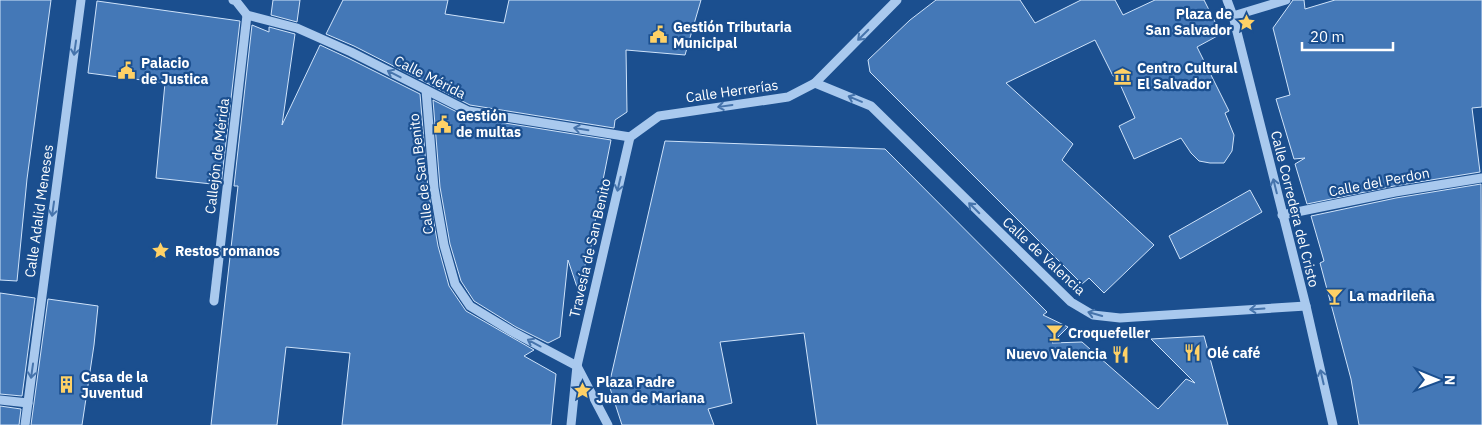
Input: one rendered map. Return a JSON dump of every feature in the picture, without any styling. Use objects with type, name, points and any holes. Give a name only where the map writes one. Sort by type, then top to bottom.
[{"type":"street","name":"Calle Adalid Meneses","points":[[25,425],[81,0]]},
{"type":"street","points":[[233,0],[236,1],[247,15]]},
{"type":"street","name":"Calle Herrerías","points":[[630,137],[659,116],[788,97],[816,83],[897,0]]},
{"type":"street","name":"Calle Corredera del Cristo","points":[[1227,0],[1233,16],[1306,306],[1333,425]]},
{"type":"street","points":[[1233,16],[1286,0]]},
{"type":"street","name":"Calle Mérida","points":[[247,15],[297,28],[351,52],[468,111],[630,137]]},
{"type":"street","name":"Callejón de Mérida","points":[[214,300],[247,15]]},
{"type":"street","name":"Calle de Valencia","points":[[816,83],[871,106],[1070,302],[1093,316],[1120,318],[1306,306]]},
{"type":"street","name":"Calle de San Benito","points":[[426,90],[434,188],[444,245],[454,284],[470,306],[513,332],[578,366]]},
{"type":"street","name":"Travesía de San Benito","points":[[578,366],[630,137]]},
{"type":"street","name":"Calle del Perdon","points":[[1282,215],[1395,192],[1482,178]]},
{"type":"street","points":[[571,425],[578,366]]},
{"type":"street","points":[[578,366],[608,425]]},
{"type":"street","points":[[0,400],[28,403]]},
{"type":"building","points":[[0,0],[51,0],[27,179],[17,281],[0,280]]},
{"type":"building","points":[[273,0],[300,0],[297,22],[271,15]]},
{"type":"building","points":[[343,0],[448,0],[445,14],[504,23],[509,0],[701,0],[685,55],[626,50],[627,112],[615,120],[614,128],[470,105],[354,46],[326,34]]},
{"type":"building","points":[[936,0],[1020,0],[1035,23],[1081,0],[1115,0],[1123,15],[1155,0],[1204,0],[1221,34],[1197,47],[1229,111],[1225,113],[1234,135],[1232,151],[1224,163],[1199,161],[1181,138],[1134,159],[1119,126],[1135,118],[1116,75],[1113,76],[1095,40],[1006,83],[1073,144],[1062,160],[1154,245],[1104,293],[1089,278],[1082,284],[870,72],[868,60],[910,20]]},
{"type":"building","points":[[1293,0],[1304,0],[1305,9],[1335,0],[1482,0],[1482,107],[1472,108],[1480,172],[1394,186],[1307,204],[1295,164],[1305,158],[1294,159],[1276,99],[1290,95],[1273,28]]},
{"type":"building","points":[[97,1],[240,21],[221,185],[156,178],[165,83],[88,73]]},
{"type":"building","points":[[252,25],[269,32],[269,27],[295,34],[282,125],[320,45],[420,94],[428,189],[438,246],[449,286],[466,311],[534,350],[524,356],[556,374],[551,425],[342,425],[350,353],[286,347],[277,425],[211,425],[238,186],[234,186]]},
{"type":"building","points":[[433,100],[467,117],[611,140],[589,260],[586,260],[580,296],[568,260],[560,337],[548,343],[516,327],[474,301],[461,281],[450,244],[440,187]]},
{"type":"building","points":[[665,141],[885,149],[1047,312],[1043,315],[1068,327],[1052,343],[1082,342],[1158,409],[1186,379],[1195,383],[1151,339],[1204,336],[1228,425],[817,425],[804,333],[720,342],[732,403],[708,409],[714,425],[622,425],[609,385]]},
{"type":"building","points":[[1481,184],[1482,425],[1359,425],[1351,379],[1320,263],[1324,261],[1311,216],[1396,198]]},
{"type":"building","points":[[1250,190],[1262,212],[1180,259],[1169,236]]},
{"type":"building","points":[[0,293],[35,298],[22,396],[0,394]]},
{"type":"building","points":[[48,299],[98,306],[82,425],[31,425]]},
{"type":"building","points":[[0,406],[21,409],[19,425],[0,425]]},
{"type":"place","name":"Plaza de San Salvador","points":[[1246,22]]},
{"type":"place","name":"Gestión Tributaria Municipal","points":[[659,35]]},
{"type":"place","name":"Palacio de Justica","points":[[127,71]]},
{"type":"place","name":"Centro Cultural El Salvador","points":[[1123,76]]},
{"type":"place","name":"Gestión de multas","points":[[442,124]]},
{"type":"place","name":"Restos romanos","points":[[161,251]]},
{"type":"place","name":"La madrileña","points":[[1335,296]]},
{"type":"place","name":"Croquefeller","points":[[1054,333]]},
{"type":"place","name":"Olé café","points":[[1193,353]]},
{"type":"place","name":"Nuevo Valencia","points":[[1121,354]]},
{"type":"place","name":"Casa de la Juventud","points":[[67,385]]},
{"type":"place","name":"Plaza Padre Juan de Mariana","points":[[582,390]]}]
